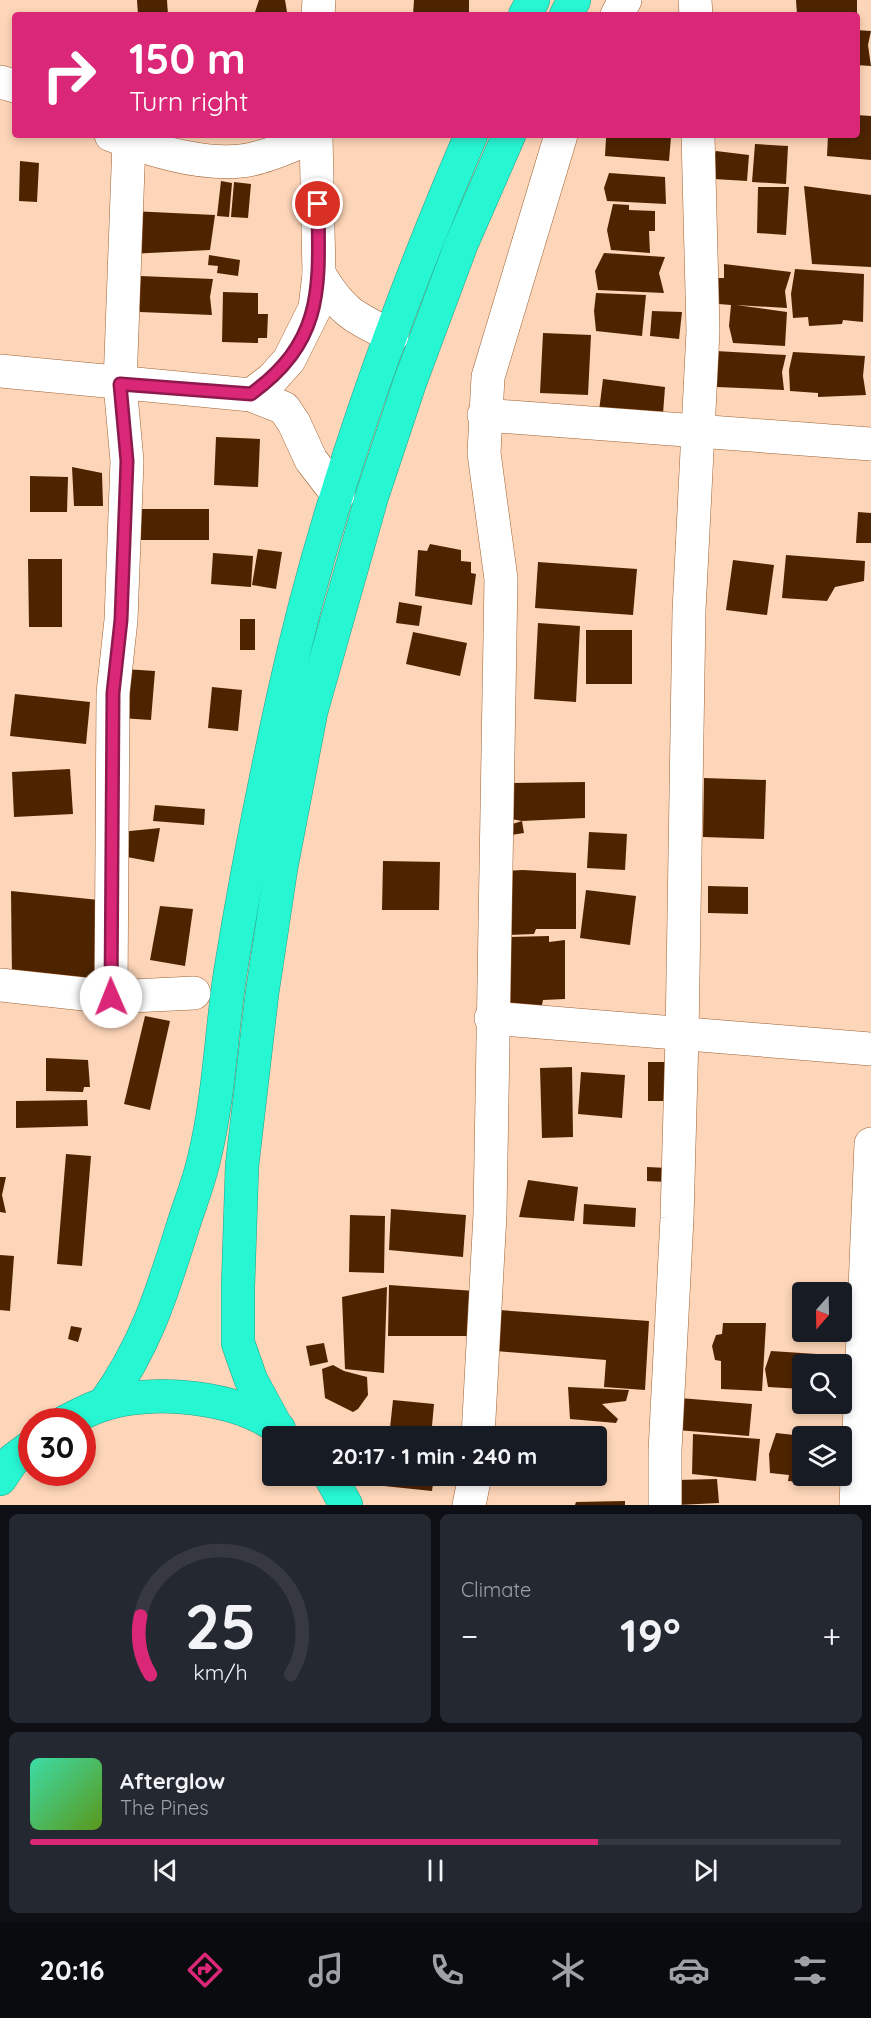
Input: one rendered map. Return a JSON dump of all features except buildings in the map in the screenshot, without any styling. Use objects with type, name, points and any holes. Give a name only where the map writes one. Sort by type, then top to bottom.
[{"type":"highway","points":[[104,1404],[129,1370],[147,1333],[204,1159],[230,974],[284,695],[338,495],[392,336],[470,138]]},
{"type":"highway","points":[[278,1426],[251,1380],[238,1343],[238,1287],[242,1166],[281,868],[311,712],[372,496],[410,382],[461,245],[508,138]]},
{"type":"highway","points":[[95,1408],[104,1404],[147,1396],[192,1397],[236,1407],[271,1426]]},
{"type":"highway","points":[[0,1479],[18,1457]]},
{"type":"highway","points":[[336,1486],[346,1505]]},
{"type":"street","points":[[111,997],[113,693],[121,620],[127,461],[120,384],[120,138],[209,161],[236,161],[259,158],[309,138]]},
{"type":"street","points":[[251,394],[272,379],[289,360],[315,308],[319,273],[316,138]]},
{"type":"street","points":[[479,1426],[490,1214],[491,1018],[501,579],[484,453],[484,415],[488,377],[560,138]]},
{"type":"street","points":[[665,1505],[665,1451],[677,1218],[682,1036],[689,611],[703,331],[698,138]]},
{"type":"street","points":[[319,273],[336,302],[353,316],[392,336]]},
{"type":"street","points":[[0,371],[120,384],[251,394],[284,408],[294,423],[311,460],[338,495]]},
{"type":"street","points":[[484,415],[871,444]]},
{"type":"street","points":[[0,985],[111,997],[194,993]]},
{"type":"street","points":[[491,1018],[682,1036],[871,1049]]},
{"type":"street","points":[[856,1505],[871,1144]]},
{"type":"street","points":[[469,1505],[472,1486]]},
{"type":"route","points":[[111,997],[113,693],[121,620],[127,461],[120,384],[251,394],[272,379],[289,360],[315,308],[319,273],[318,204]]}]
